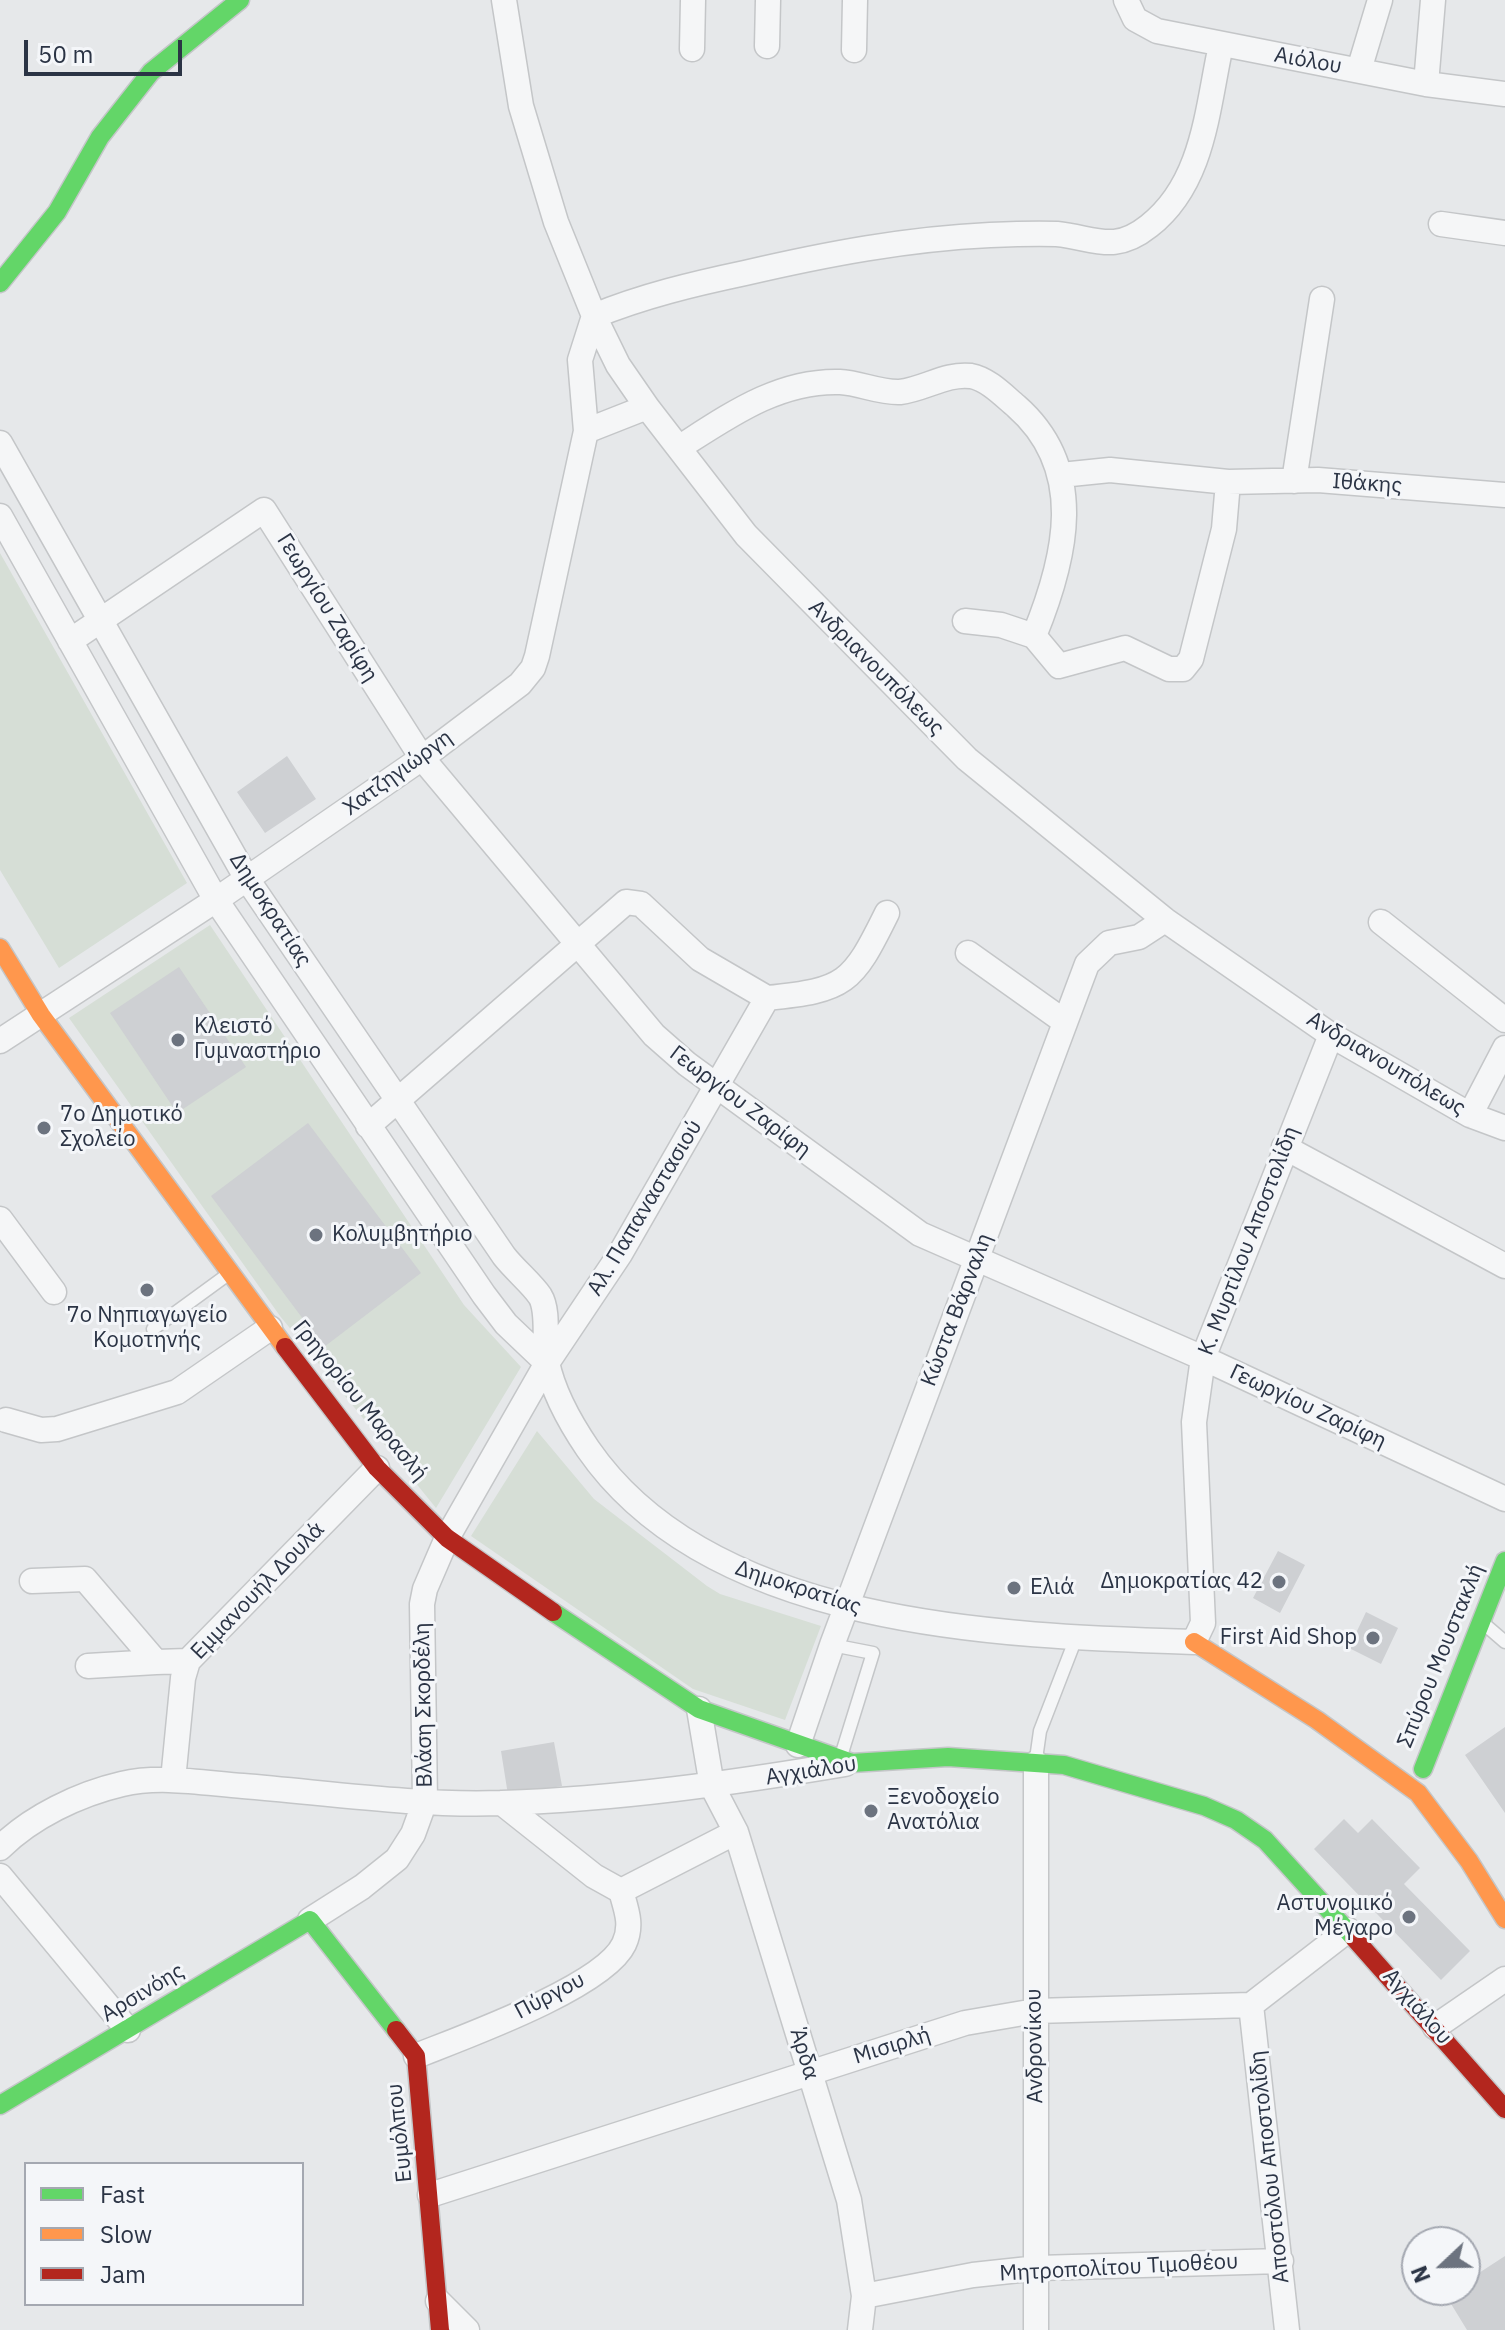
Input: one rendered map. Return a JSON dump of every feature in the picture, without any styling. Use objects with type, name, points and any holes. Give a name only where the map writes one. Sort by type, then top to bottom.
[{"type":"street","points":[[0,283],[57,212],[100,137],[151,72],[240,0]]},
{"type":"street","name":"Ανδριανουπόλεως","points":[[504,0],[521,106],[556,222],[594,316],[618,365],[647,407],[746,535],[967,759],[1165,920],[1331,1035],[1470,1115],[1505,1128]]},
{"type":"street","points":[[692,49],[693,0]]},
{"type":"street","points":[[767,46],[768,0]]},
{"type":"street","points":[[854,50],[855,0]]},
{"type":"street","name":"Αιόλου","points":[[1126,0],[1128,9],[1144,26],[1221,45],[1426,84],[1505,94]]},
{"type":"street","points":[[1359,70],[1380,0]]},
{"type":"street","points":[[1426,84],[1433,0]]},
{"type":"street","points":[[594,316],[683,287],[859,247],[991,235],[1054,234],[1094,243],[1127,239],[1162,214],[1188,180],[1196,161],[1221,45]]},
{"type":"street","points":[[1441,224],[1505,233]]},
{"type":"street","points":[[1294,481],[1322,299]]},
{"type":"street","name":"Χατζηγιώργη","points":[[0,1041],[247,879],[422,758],[520,684],[533,668],[586,431],[580,360],[594,316]]},
{"type":"street","points":[[680,447],[734,412],[804,383],[860,383],[901,392],[953,376],[974,376],[998,390],[1025,414],[1049,443],[1061,475],[1064,540],[1053,590],[1034,636]]},
{"type":"street","points":[[586,431],[647,407]]},
{"type":"street","name":"Δημοκρατίας","points":[[0,443],[247,879],[504,1256],[541,1298],[547,1363],[575,1430],[614,1482],[655,1518],[731,1568],[845,1608],[1076,1638],[1204,1632]]},
{"type":"street","name":"Ιθάκης","points":[[1061,475],[1110,470],[1228,482],[1294,481],[1505,495]]},
{"type":"street","points":[[965,621],[1001,625],[1034,636],[1059,666],[1125,648],[1169,669],[1183,669],[1191,659],[1224,529],[1228,482]]},
{"type":"street","name":"Γεωργίου Ζαρίφη","points":[[101,622],[264,510],[422,758],[654,1035],[687,1064],[865,1197],[920,1234],[1203,1358],[1505,1499]]},
{"type":"street","name":"Δημοκρατίας","points":[[0,516],[216,900],[491,1305],[547,1363]]},
{"type":"street","points":[[70,641],[101,622]]},
{"type":"street","points":[[368,1126],[626,902],[641,904],[700,959],[767,998],[819,993],[844,981],[867,952],[887,913]]},
{"type":"street","name":"Κώστα Βάρναλη","points":[[798,1745],[845,1608],[1087,964],[1109,943],[1139,937],[1165,920]]},
{"type":"street","points":[[1381,922],[1505,1020]]},
{"type":"street","name":"Γρηγορίου Μαρασλή","points":[[0,948],[41,1015],[270,1328],[377,1468],[447,1538],[587,1636],[699,1709],[846,1761]]},
{"type":"street","points":[[968,953],[1065,1022]]},
{"type":"street","name":"Αλ. Παπαναστασιού","points":[[447,1538],[547,1363],[620,1254],[767,998]]},
{"type":"street","name":"Κ. Μυρτίλου Αποστολίδη","points":[[1204,1632],[1194,1422],[1203,1358],[1284,1147],[1331,1035]]},
{"type":"street","points":[[1470,1115],[1505,1048]]},
{"type":"street","points":[[1284,1147],[1505,1266]]},
{"type":"street","points":[[0,1219],[54,1292]]},
{"type":"street","points":[[6,1420],[41,1430],[57,1429],[171,1395],[270,1328]]},
{"type":"street","name":"Εμμανουήλ Δουλά","points":[[173,1780],[188,1661],[377,1468]]},
{"type":"street","name":"Βλάση Σκορδέλη","points":[[310,1920],[372,1880],[397,1859],[413,1834],[425,1801],[423,1599],[447,1538]]},
{"type":"street","name":"Σπύρου Μουστακλή","points":[[1441,1786],[1417,1765],[1482,1622],[1505,1561]]},
{"type":"street","points":[[32,1581],[85,1579],[156,1662]]},
{"type":"street","points":[[1204,1632],[1418,1793],[1469,1861],[1505,1919]]},
{"type":"street","points":[[88,1666],[188,1661]]},
{"type":"street","name":"Άρδα","points":[[699,1709],[712,1786],[736,1832],[849,2200],[864,2296],[860,2330]]},
{"type":"street","name":"Αγχιάλου","points":[[0,1848],[14,1834],[70,1802],[123,1783],[173,1780],[425,1801],[502,1803],[712,1786],[846,1761],[948,1757],[1064,1765],[1204,1806],[1236,1820],[1265,1840],[1505,2109]]},
{"type":"street","name":"Ανδρονίκου","points":[[1036,1763],[1036,2330]]},
{"type":"street","points":[[502,1803],[594,1876],[621,1891],[736,1832]]},
{"type":"street","points":[[0,1876],[128,2030]]},
{"type":"street","name":"Πύργου","points":[[416,2056],[546,2001],[579,1983],[611,1959],[623,1948],[629,1930],[621,1891]]},
{"type":"street","name":"Αρσινόης","points":[[0,2105],[310,1920]]},
{"type":"street","name":"Ευμόλπου","points":[[310,1920],[416,2056],[440,2330]]},
{"type":"street","points":[[1251,2005],[1348,1930]]},
{"type":"street","points":[[1435,2027],[1505,1979]]},
{"type":"street","name":"Μισιρλή","points":[[430,2195],[965,2023],[1035,2011],[1251,2005]]},
{"type":"street","name":"Αποστόλου Αποστολίδη","points":[[1251,2005],[1287,2330]]},
{"type":"street","name":"Μητροπολίτου Τιμοθέου","points":[[864,2296],[973,2275],[1038,2268],[1281,2261]]},
{"type":"street","points":[[438,2301],[467,2330]]},
{"type":"lane","points":[[153,1329],[230,1273]]},
{"type":"lane","points":[[1482,1622],[1505,1642]]},
{"type":"lane","points":[[1036,1763],[1040,1731],[1076,1638]]},
{"type":"lane","points":[[832,1645],[873,1653],[846,1761]]},
{"type":"shaded area","points":[[0,553],[187,883],[59,968],[0,870]]},
{"type":"shaded area","points":[[210,925],[464,1305],[521,1367],[436,1508],[280,1316],[69,1018]]},
{"type":"shaded area","points":[[537,1431],[594,1499],[707,1586],[720,1594],[821,1626],[785,1720],[693,1689],[471,1536]]},
{"type":"building","points":[[287,756],[316,799],[265,833],[237,792]]},
{"type":"building","name":"Κλειστό Γυμναστήριο","points":[[179,967],[246,1067],[177,1113],[110,1013]]},
{"type":"building","name":"Κολυμβητήριο","points":[[308,1123],[421,1273],[324,1347],[211,1196]]},
{"type":"building","name":"Δημοκρατίας 42","points":[[1278,1551],[1305,1565],[1280,1613],[1253,1598]]},
{"type":"building","name":"First Aid Shop","points":[[1366,1612],[1398,1628],[1381,1664],[1349,1648]]},
{"type":"building","points":[[1505,1727],[1505,1813],[1465,1755]]},
{"type":"building","points":[[554,1742],[562,1786],[508,1795],[501,1751]]},
{"type":"building","name":"Αστυνομικό Μέγαρο","points":[[1344,1819],[1358,1833],[1372,1819],[1420,1868],[1404,1884],[1470,1951],[1441,1980],[1314,1849]]},
{"type":"building","points":[[1505,2256],[1505,2330],[1467,2330],[1452,2306],[1481,2306],[1481,2272]]},
{"type":"traffic: fast","points":[[0,283],[57,212],[100,137],[151,72],[240,0]]},
{"type":"traffic: fast","points":[[1423,1769],[1505,1561]]},
{"type":"traffic: fast","points":[[553,1612],[699,1709],[852,1763],[948,1757],[1064,1765],[1204,1806],[1236,1820],[1265,1840],[1354,1938]]},
{"type":"traffic: fast","points":[[0,2105],[310,1920],[396,2030]]},
{"type":"traffic: slow","points":[[0,948],[41,1015],[285,1347]]},
{"type":"traffic: slow","points":[[1194,1642],[1317,1720],[1418,1793],[1469,1861],[1505,1919]]},
{"type":"traffic: jam","points":[[285,1347],[377,1468],[447,1538],[553,1612]]},
{"type":"traffic: jam","points":[[1354,1938],[1505,2109]]},
{"type":"traffic: jam","points":[[396,2030],[416,2056],[440,2330]]},
{"type":"place","name":"Κλειστό Γυμναστήριο","points":[[178,1040]]},
{"type":"place","name":"7ο Δημοτικό Σχολείο","points":[[44,1128]]},
{"type":"place","name":"Κολυμβητήριο","points":[[316,1235]]},
{"type":"place","name":"7ο Νηπιαγωγείο Κομοτηνής","points":[[147,1290]]},
{"type":"place","name":"Δημοκρατίας 42","points":[[1279,1582]]},
{"type":"place","name":"Ελιά","points":[[1014,1588]]},
{"type":"place","name":"First Aid Shop","points":[[1373,1638]]},
{"type":"place","name":"Ξενοδοχείο Ανατόλια","points":[[871,1811]]},
{"type":"place","name":"Αστυνομικό Μέγαρο","points":[[1409,1917]]}]
